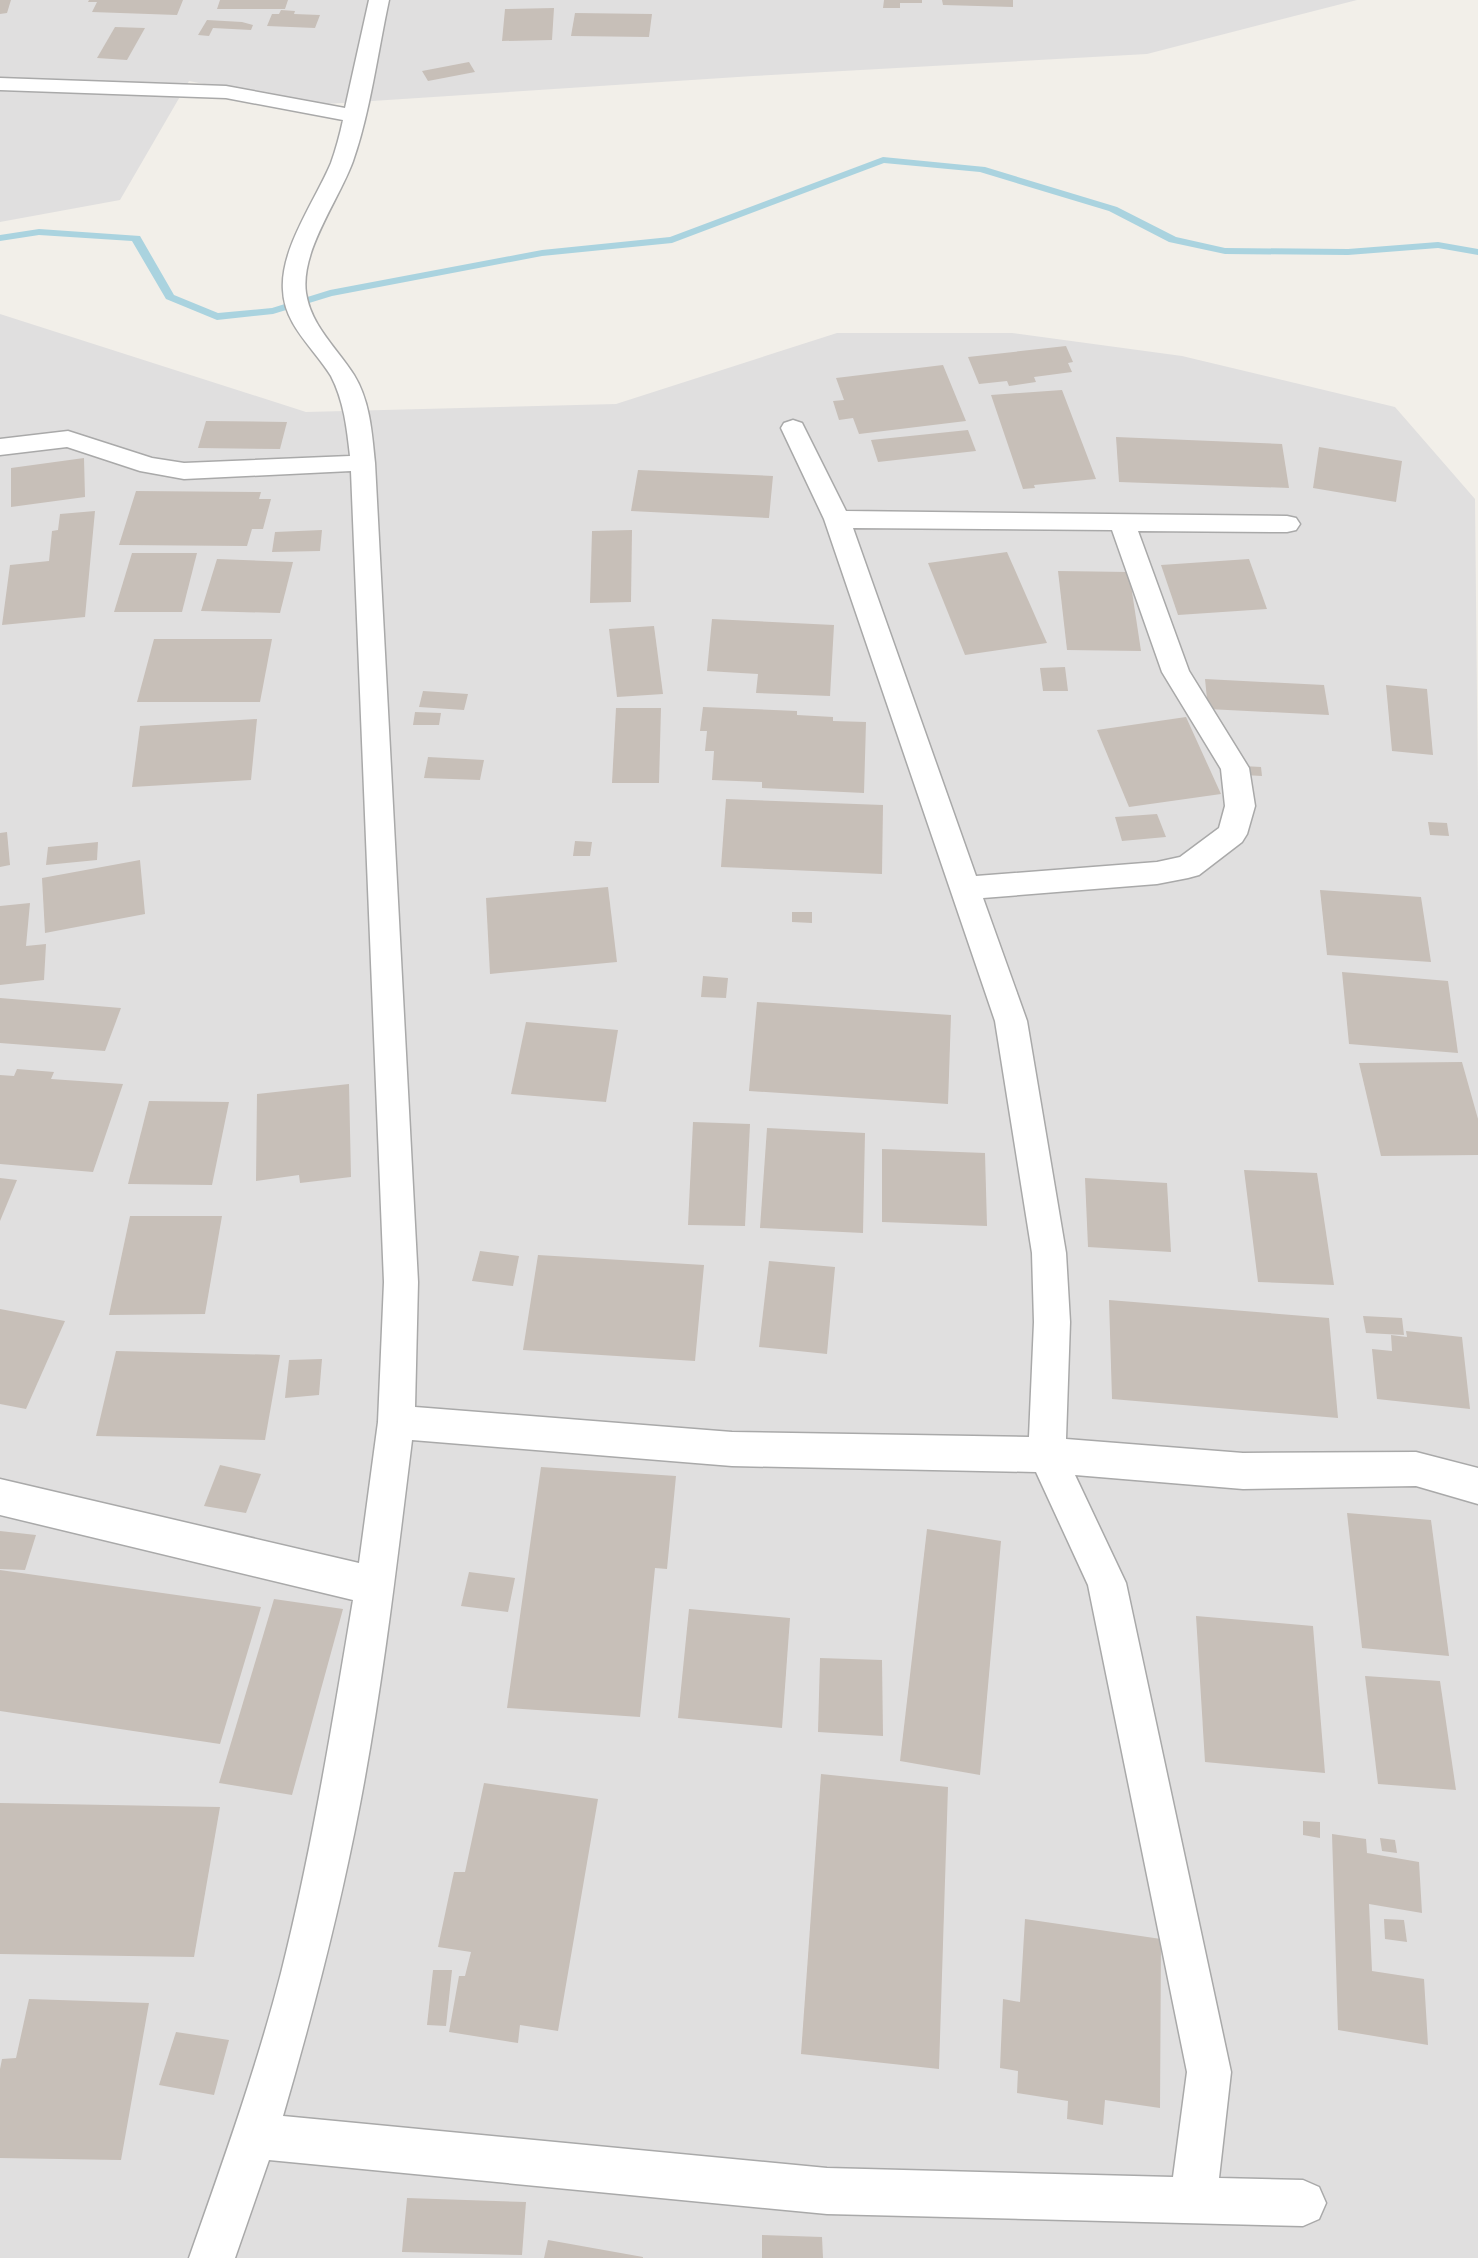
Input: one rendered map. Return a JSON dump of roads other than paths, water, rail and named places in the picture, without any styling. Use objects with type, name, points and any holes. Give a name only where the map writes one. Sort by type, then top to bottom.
[{"type":"street","points":[[212,2258],[255,2136],[302,1974],[340,1803],[375,1586],[396,1422],[401,1282],[363,463],[357,414],[343,377],[297,303],[295,272],[302,248],[342,162],[379,0]]},
{"type":"street","points":[[0,84],[226,92],[352,115]]},
{"type":"street","points":[[793,428],[837,519],[1011,1021],[1049,1253],[1052,1322],[1047,1455],[1107,1583],[1209,2072],[1193,2200]]},
{"type":"street","points":[[0,447],[68,439],[149,465],[184,471],[363,463]]},
{"type":"street","points":[[837,519],[1287,524]]},
{"type":"street","points":[[965,888],[1157,873],[1188,867],[1232,834],[1240,806],[1235,768],[1176,672],[1122,521]]},
{"type":"street","points":[[396,1422],[732,1449],[1047,1455],[1243,1471],[1416,1469],[1478,1486]]},
{"type":"street","points":[[0,1497],[375,1586]]},
{"type":"street","points":[[255,2136],[827,2191],[1303,2203]]},
{"type":"waterway","points":[[0,238],[39,232],[136,238],[170,297],[217,317],[273,311],[330,293],[542,253],[672,240],[883,160],[981,169],[1113,209],[1173,240],[1225,251],[1348,252],[1438,245],[1478,252]]}]
